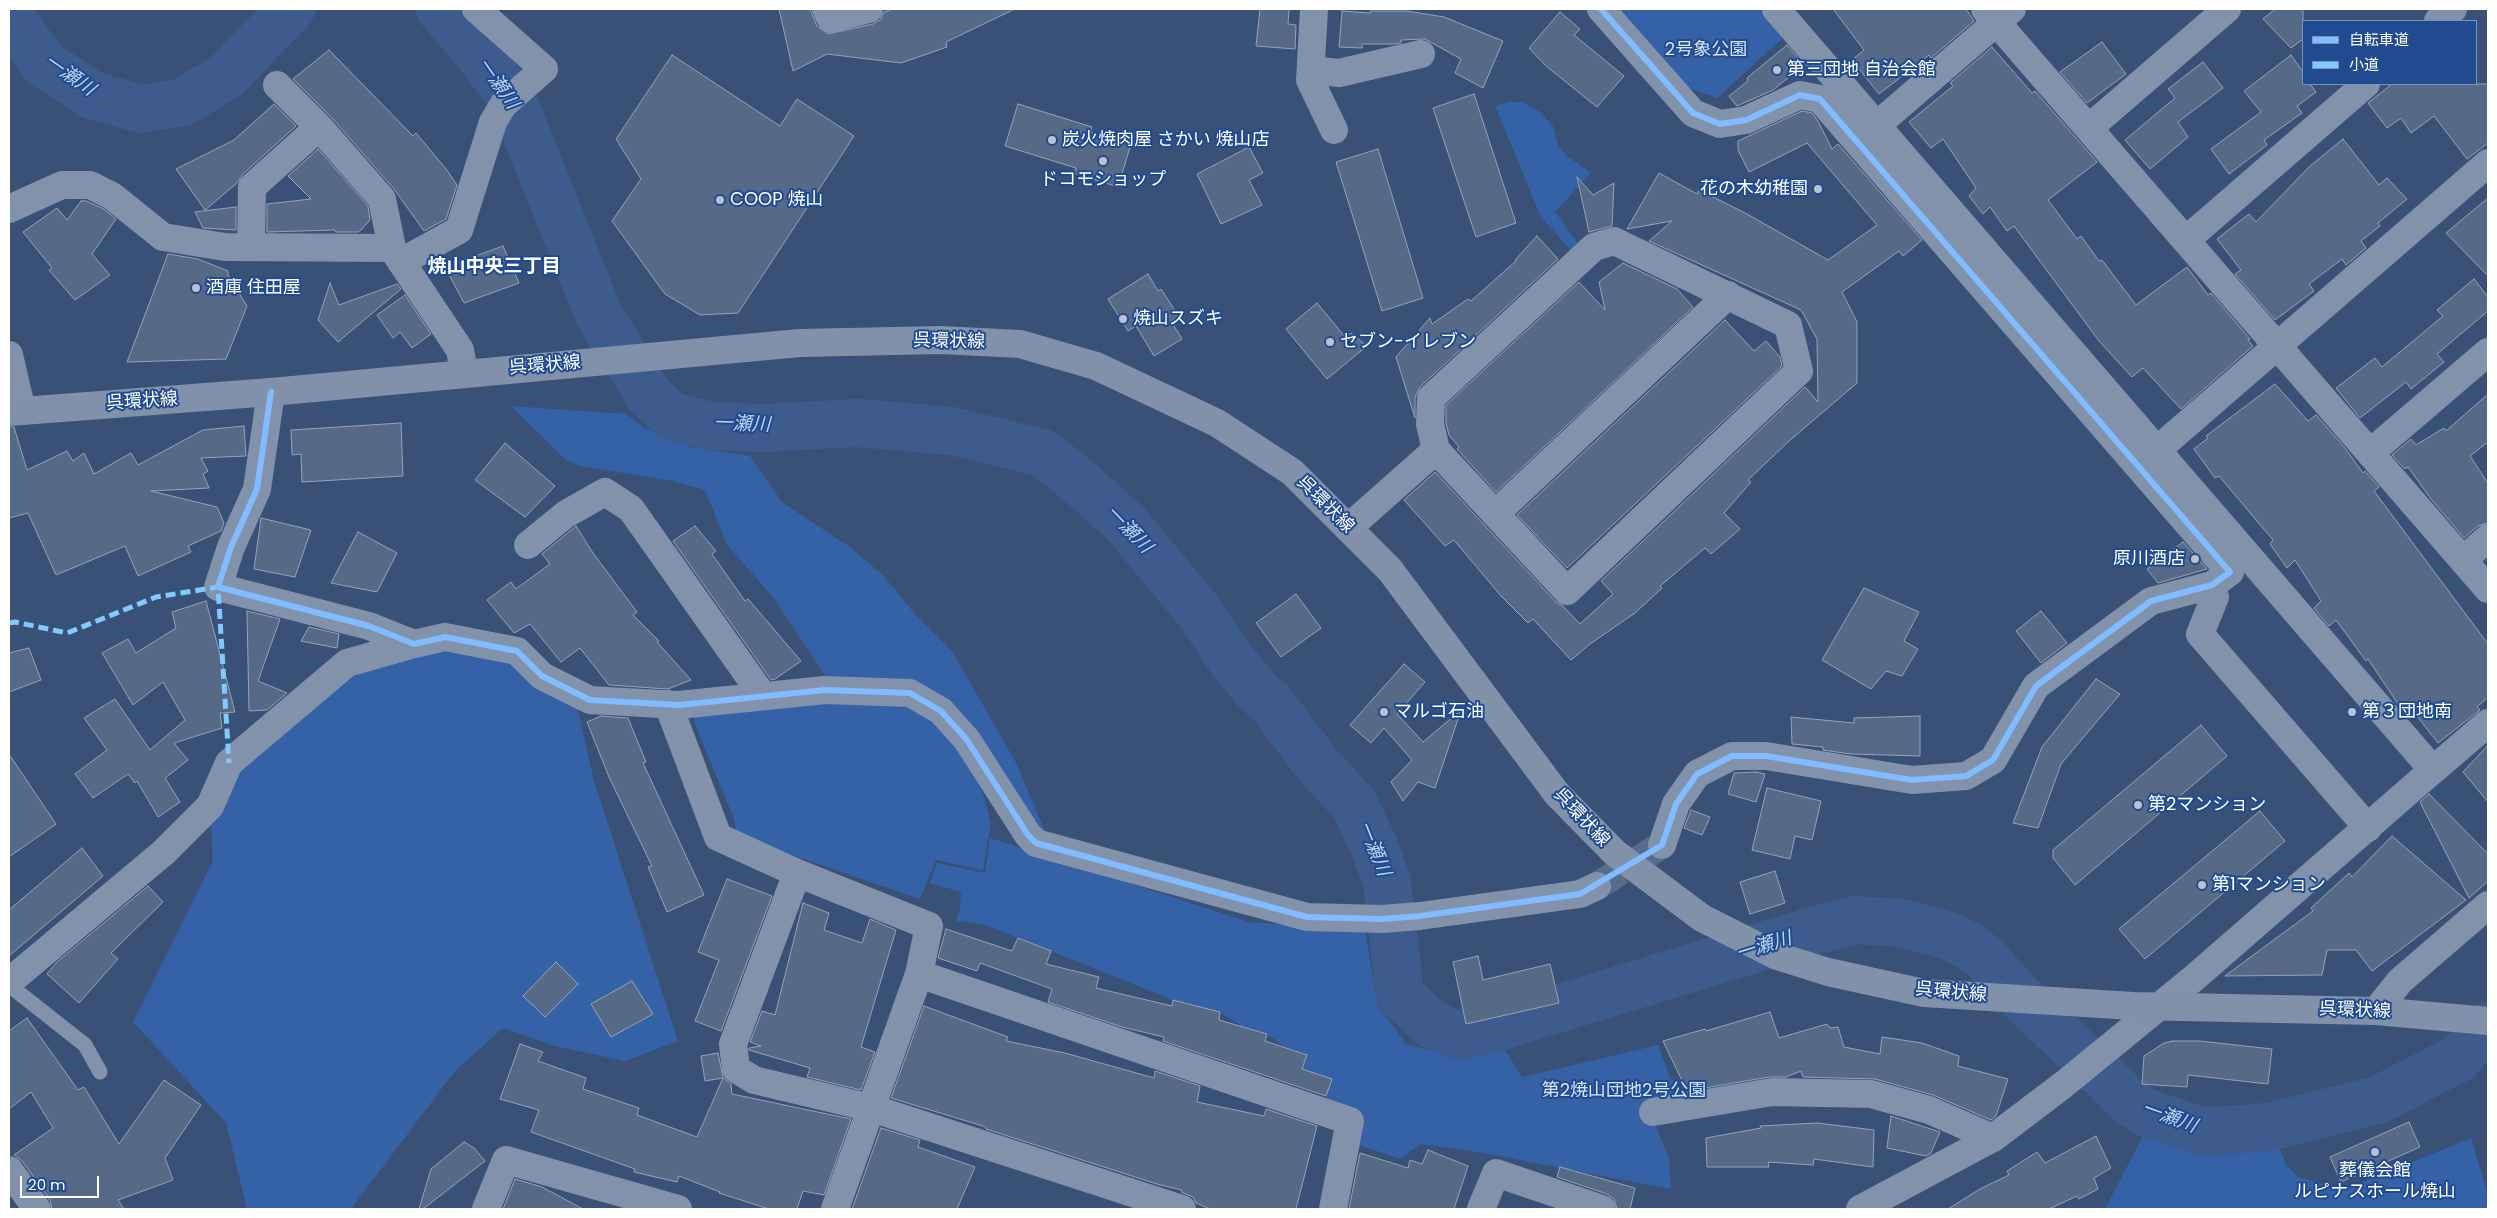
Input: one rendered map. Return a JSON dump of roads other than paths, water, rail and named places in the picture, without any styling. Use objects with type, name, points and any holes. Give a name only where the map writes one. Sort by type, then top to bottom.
[{"type":"main road","name":"呉環状線","points":[[16,412],[271,392],[800,343],[941,340],[1020,344],[1096,366],[1217,423],[1292,472],[1390,570],[1557,794],[1615,853],[1702,918],[1777,956],[1828,972],[1924,993],[2159,1006],[2376,1011],[2488,1021]]},
{"type":"street","points":[[9,209],[62,185],[90,184],[112,196],[163,237],[225,247],[396,255],[459,230],[493,122],[503,105],[544,68],[476,9]]},
{"type":"street","points":[[826,9],[831,19],[870,9]]},
{"type":"street","points":[[1314,9],[1310,80],[1334,130]]},
{"type":"street","points":[[1601,9],[1693,113],[1720,124],[1746,120],[1800,96],[1820,99],[2230,572],[2212,585],[2151,601],[2036,686],[1993,760],[1966,776],[1912,780],[1766,756],[1732,756],[1697,774],[1676,804],[1662,845]]},
{"type":"street","points":[[1776,9],[2433,770]]},
{"type":"street","points":[[2088,128],[2226,9]]},
{"type":"street","points":[[2439,20],[2453,9]]},
{"type":"street","points":[[1877,126],[1998,13],[2088,128],[2488,589]]},
{"type":"street","points":[[1311,70],[1339,73],[1421,54]]},
{"type":"street","points":[[277,85],[319,127],[382,199],[396,255],[460,350],[464,373]]},
{"type":"street","points":[[2186,240],[2365,85]]},
{"type":"street","points":[[251,247],[252,187],[319,127]]},
{"type":"street","points":[[2157,450],[2488,163]]},
{"type":"street","points":[[1614,241],[1788,324],[1799,371],[1567,591],[1436,450],[1430,424],[1431,398],[1594,247],[1614,241]]},
{"type":"street","points":[[1495,514],[1728,296]]},
{"type":"street","points":[[2370,453],[2488,352]]},
{"type":"street","points":[[9,355],[16,412]]},
{"type":"street","points":[[271,392],[257,490],[232,548],[218,587],[369,626],[414,644]]},
{"type":"street","points":[[1348,528],[1436,450]]},
{"type":"street","points":[[528,545],[566,514],[605,492],[631,508],[763,696]]},
{"type":"street","points":[[2463,560],[2488,538]]},
{"type":"street","points":[[2212,585],[2216,597],[2200,634],[2368,828]]},
{"type":"street","points":[[9,984],[164,852],[210,806],[229,763],[347,663],[445,637],[517,651],[542,676],[590,700],[679,705],[825,690],[910,693],[941,711],[967,740],[1028,835],[1036,843],[1307,917],[1382,919],[1420,916],[1580,894],[1598,886]]},
{"type":"street","points":[[668,704],[718,837],[797,873],[928,926],[919,974],[835,1209]]},
{"type":"street","points":[[1860,1209],[1993,1138],[2063,1085],[2368,828],[2488,723]]},
{"type":"street","points":[[797,873],[733,1044],[736,1070],[754,1080],[871,1108],[1182,1209]]},
{"type":"street","points":[[2376,1011],[2400,981],[2488,905]]},
{"type":"street","points":[[919,974],[1350,1121],[1333,1209]]},
{"type":"street","points":[[1653,1112],[1772,1092],[1871,1094],[1929,1110],[1993,1138]]},
{"type":"street","points":[[486,1209],[506,1160],[678,1209]]},
{"type":"street","points":[[9,1170],[37,1209]]},
{"type":"street","points":[[1482,1209],[1496,1173],[1602,1209]]},
{"type":"lane","points":[[9,984],[86,1045],[100,1072]]},
{"type":"waterway","name":"一瀬川","points":[[9,15],[44,64],[94,96],[142,109],[183,102],[226,76],[291,9]]},
{"type":"waterway","name":"一瀬川","points":[[440,9],[476,51],[512,98],[599,315],[649,395],[671,416],[711,426],[763,428],[857,423],[952,431],[1043,453],[1081,483],[1127,525],[1201,614],[1230,658],[1258,692],[1271,703],[1317,764],[1354,804],[1374,846],[1387,882],[1400,995],[1434,1026],[1458,1035],[1488,1030],[1809,932],[1855,920],[1902,923],[1949,936],[1968,945],[1987,960],[2014,991],[2131,1103],[2149,1114],[2202,1131],[2272,1126],[2378,1100],[2459,1058],[2488,1026]]},
{"type":"tunnel","points":[[1597,886],[1662,845]]},
{"type":"place","name":"第三団地 自治会館","points":[[1777,70]]},
{"type":"place","name":"炭火焼肉屋 さかい 焼山店","points":[[1052,140]]},
{"type":"place","name":"ドコモショップ","points":[[1103,161]]},
{"type":"place","name":"花の木幼稚園","points":[[1818,189]]},
{"type":"place","name":"COOP 焼山","points":[[720,200]]},
{"type":"place","name":"酒庫 住田屋","points":[[196,288]]},
{"type":"place","name":"焼山スズキ","points":[[1123,319]]},
{"type":"place","name":"セブン-イレブン","points":[[1330,342]]},
{"type":"place","name":"原川酒店","points":[[2195,559]]},
{"type":"place","name":"マルゴ石油","points":[[1384,712]]},
{"type":"place","name":"第３団地南","points":[[2352,712]]},
{"type":"place","name":"第2マンション","points":[[2138,805]]},
{"type":"place","name":"第1マンション","points":[[2202,885]]},
{"type":"place","name":"葬儀会館 ルピナスホール焼山","points":[[2375,1152]]},
{"type":"district","name":"焼山中央三丁目","points":[[494,267]]},
{"type":"park label","name":"2号象公園","points":[[1706,50]]},
{"type":"park label","name":"第2焼山団地2号公園","points":[[1624,1091]]}]
